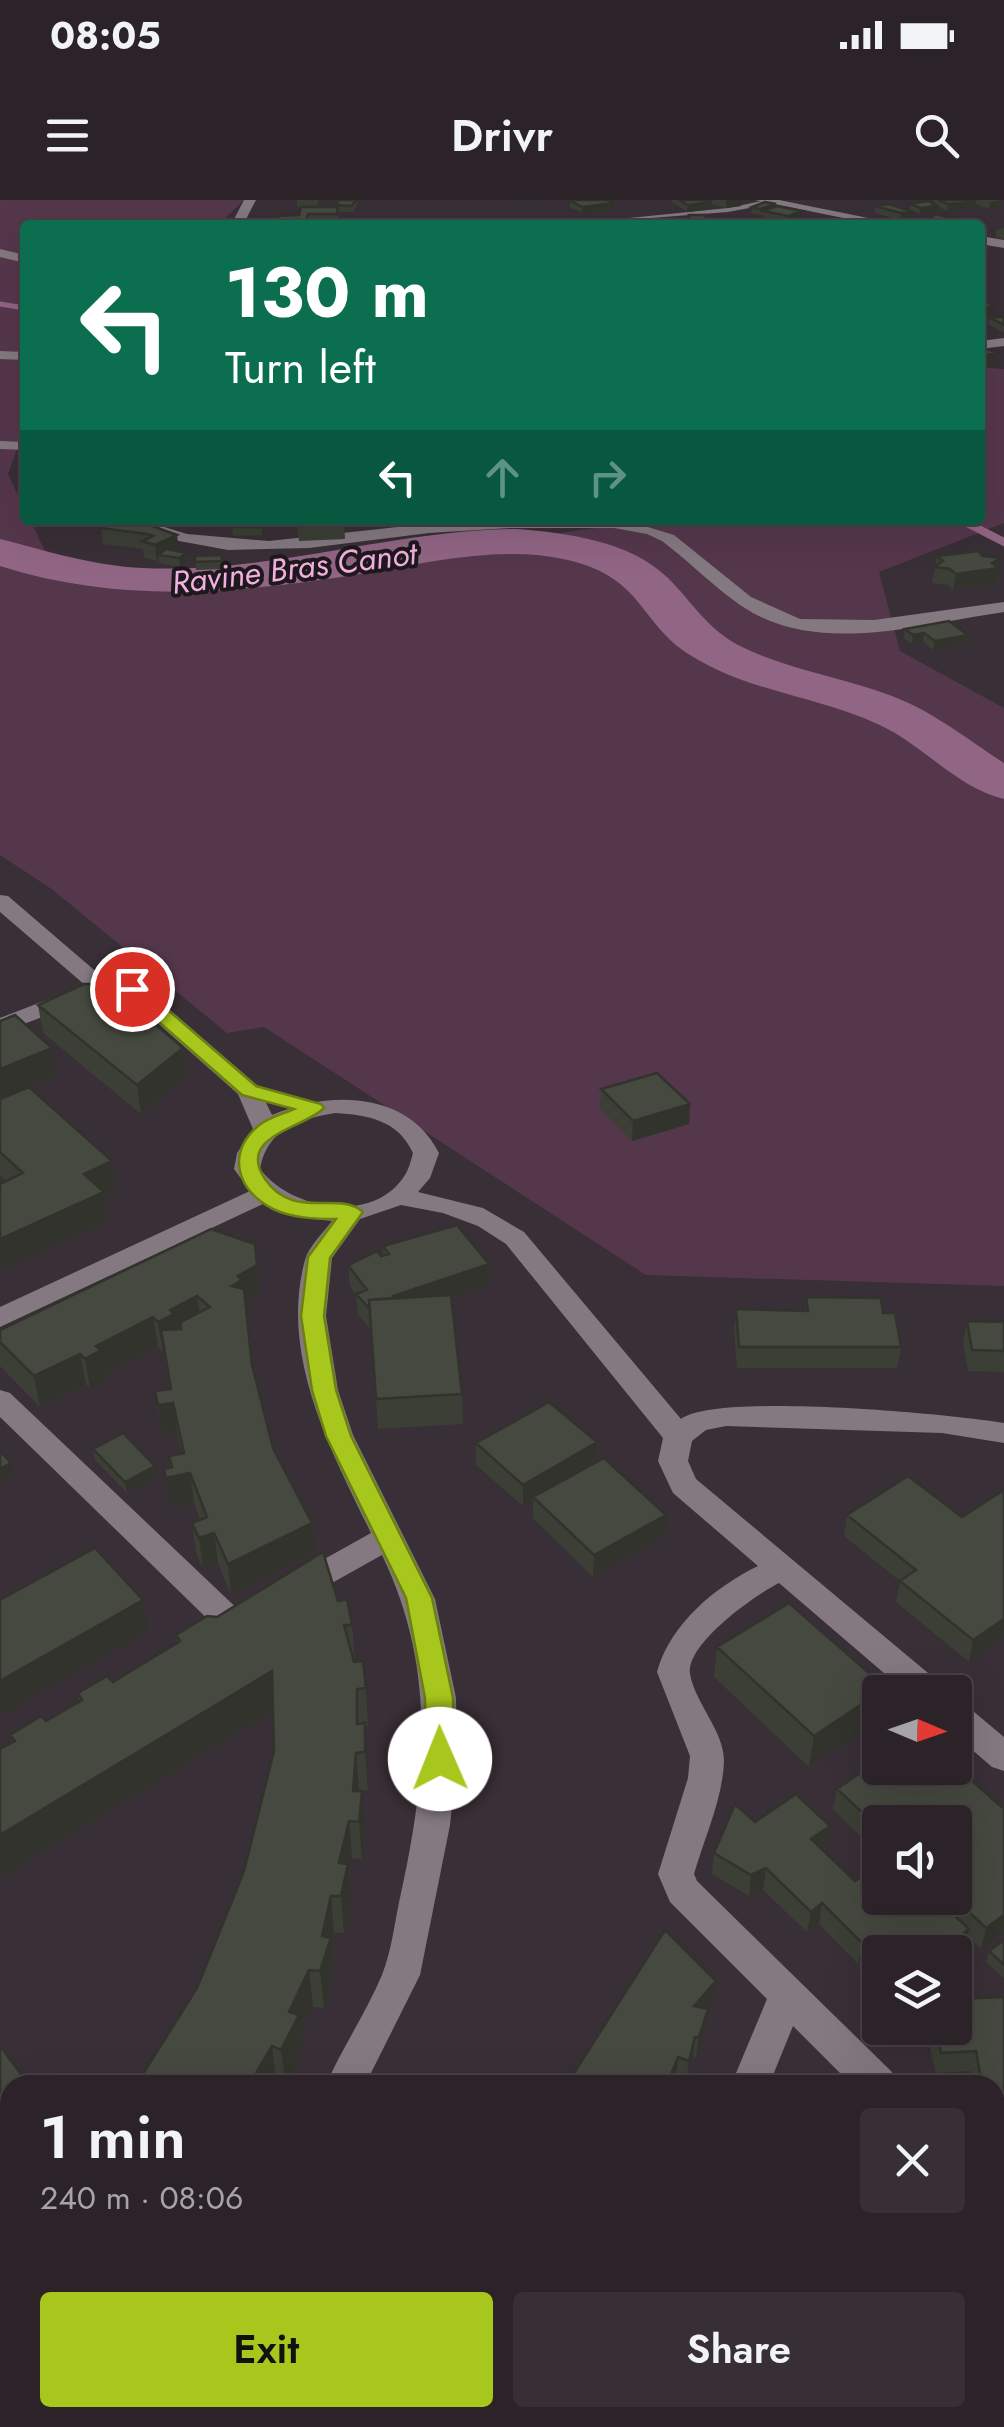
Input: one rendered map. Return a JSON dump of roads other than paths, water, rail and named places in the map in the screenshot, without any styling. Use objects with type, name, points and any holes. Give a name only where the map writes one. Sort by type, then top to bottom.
[{"type":"street","points":[[765,201],[870,220]]},
{"type":"street","points":[[143,525],[229,548],[308,546],[409,525]]},
{"type":"street","points":[[640,525],[668,538],[740,599],[766,614],[798,624],[832,627],[1004,608]]},
{"type":"street","points":[[0,901],[101,987]]},
{"type":"street","points":[[0,1026],[101,987],[132,989],[249,1091],[266,1129]]},
{"type":"street","points":[[249,1091],[314,1108],[358,1106],[397,1118],[421,1140],[424,1167],[460,1206]]},
{"type":"street","points":[[314,1108],[266,1129],[248,1155],[247,1169],[264,1194],[294,1208],[352,1212],[398,1197],[460,1206],[490,1219],[515,1238],[678,1436]]},
{"type":"street","points":[[398,1197],[424,1167]]},
{"type":"street","points":[[0,1318],[264,1194]]},
{"type":"street","points":[[294,1208],[319,1257]]},
{"type":"street","points":[[350,2075],[401,1975],[433,1825],[440,1759],[439,1698],[419,1598],[386,1539],[338,1436],[324,1390],[312,1316],[319,1257],[352,1212]]},
{"type":"street","points":[[0,1400],[234,1625]]},
{"type":"street","points":[[908,1675],[684,1485],[673,1461],[678,1436],[697,1422],[726,1416],[942,1423],[1004,1433]]},
{"type":"street","points":[[200,1644],[386,1539]]},
{"type":"street","points":[[781,1568],[736,1590],[679,1649],[674,1672],[707,1756],[705,1778],[676,1874],[683,1891],[868,2075]]},
{"type":"street","points":[[972,1730],[1004,1757]]},
{"type":"street","points":[[754,2075],[787,1996]]},
{"type":"lane","points":[[619,220],[728,210],[765,201]]},
{"type":"waterway","points":[[0,304],[20,307]]},
{"type":"waterway","points":[[971,525],[1004,542]]},
{"type":"waterway","name":"Ravine Bras Canot","points":[[0,552],[95,577],[188,581],[283,573],[478,543],[566,547],[611,561],[637,575],[656,591],[689,631],[726,657],[896,715],[1004,784]]}]
